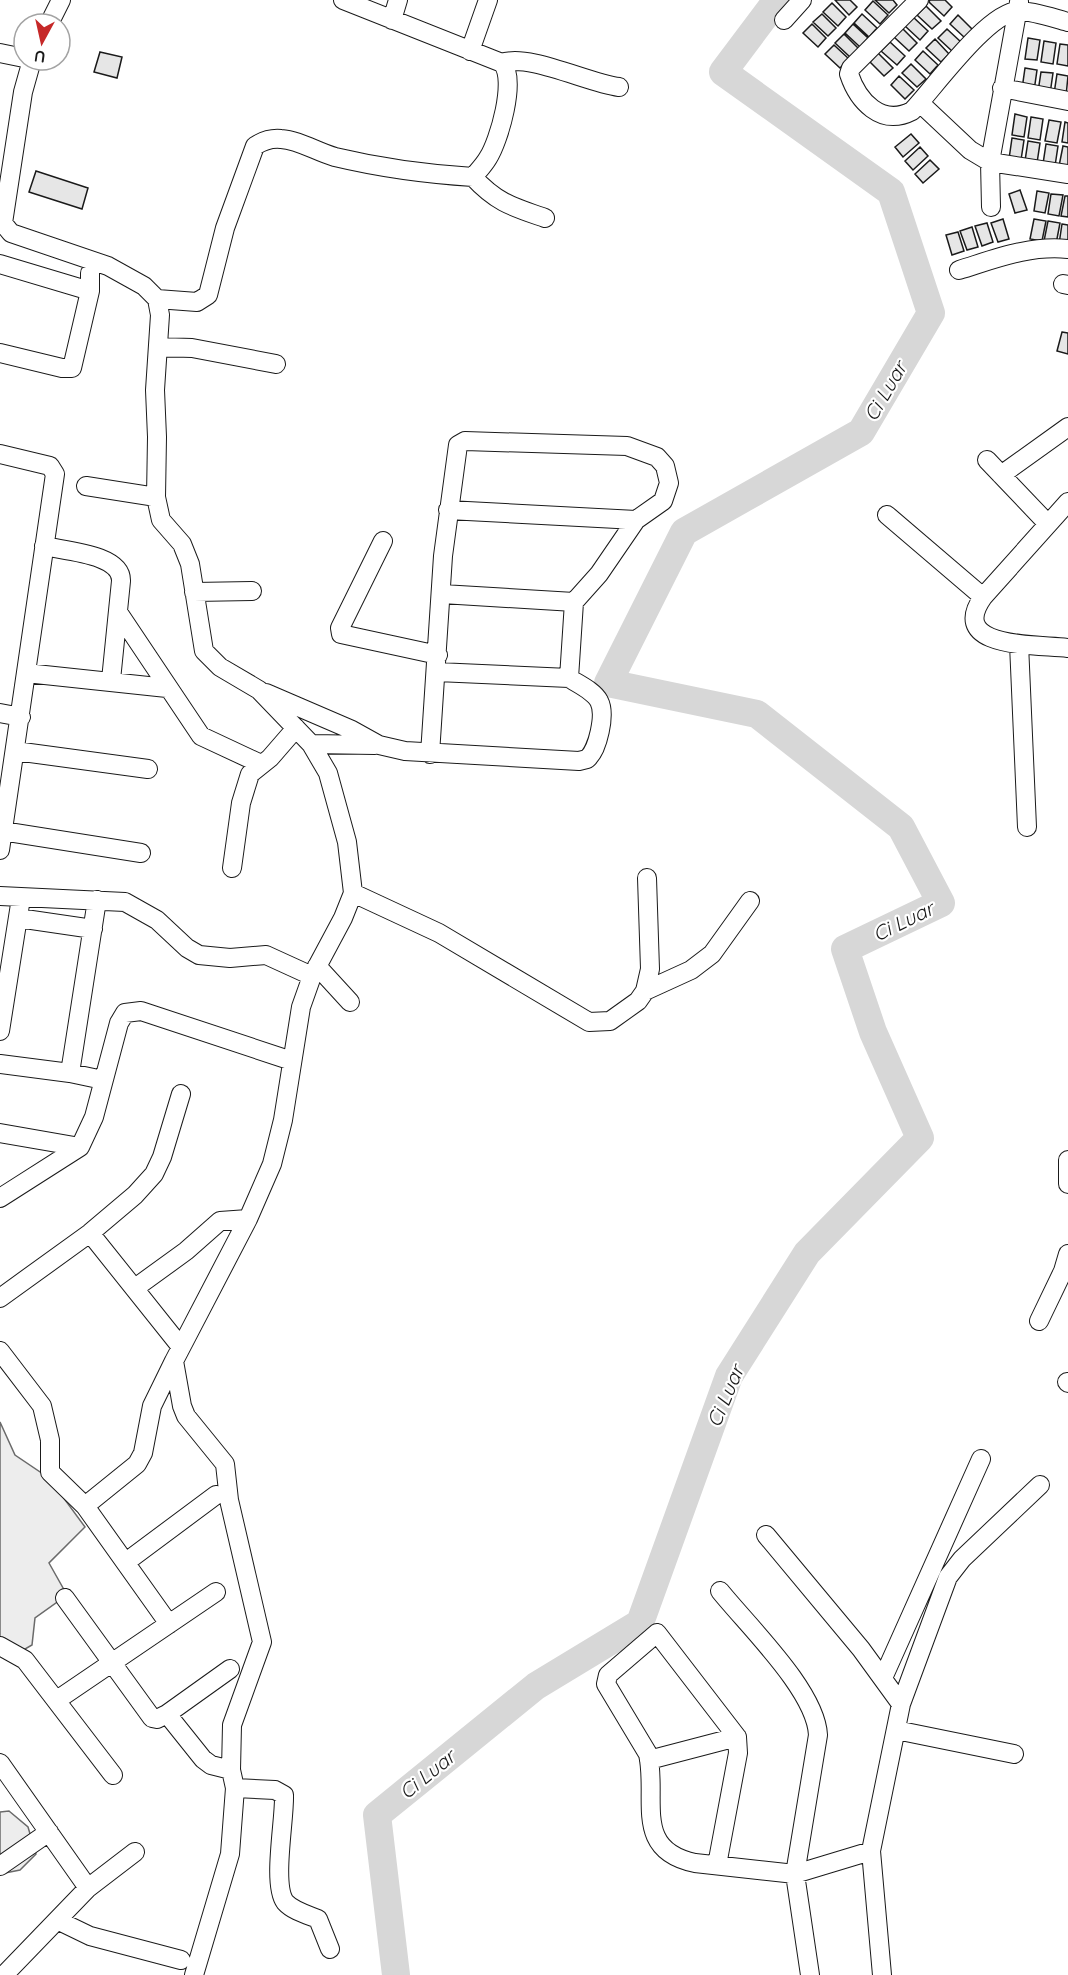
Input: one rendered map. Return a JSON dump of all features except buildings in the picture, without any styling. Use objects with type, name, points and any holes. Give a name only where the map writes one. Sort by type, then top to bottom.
[{"type":"street","points":[[344,0],[502,63],[521,60],[619,87]]},
{"type":"street","points":[[392,20],[398,0]]},
{"type":"street","points":[[470,51],[488,0]]},
{"type":"street","points":[[784,20],[801,0]]},
{"type":"street","points":[[919,0],[851,68],[849,74],[867,106],[877,112],[899,117],[912,111],[984,29],[1018,6]]},
{"type":"street","points":[[1018,6],[1068,22]]},
{"type":"street","points":[[991,207],[990,162],[1018,6]]},
{"type":"street","points":[[473,177],[488,158],[496,141],[508,91],[508,74],[502,63]]},
{"type":"street","points":[[29,72],[5,164],[3,214],[6,229],[17,235],[108,266],[144,286],[157,299],[160,315],[154,390],[157,437],[156,497],[161,520],[182,544],[189,564],[204,651],[220,667],[259,690],[352,730],[380,745]]},
{"type":"street","points":[[1002,88],[1068,101]]},
{"type":"street","points":[[920,103],[970,150],[990,162],[1068,174]]},
{"type":"street","points":[[157,299],[197,302],[208,295],[225,228],[255,146],[262,141],[285,139],[324,154],[376,167],[426,174],[473,177],[489,195],[508,205],[545,218]]},
{"type":"street","points":[[959,270],[1025,250],[1050,247],[1068,249]]},
{"type":"street","points":[[0,264],[90,282],[72,368],[62,368],[0,353]]},
{"type":"street","points":[[158,347],[192,348],[276,364]]},
{"type":"street","points":[[1001,475],[1068,427]]},
{"type":"street","points":[[430,754],[448,510],[456,449],[465,441],[627,446],[657,457],[665,466],[669,483],[663,501],[636,520],[599,574],[574,602],[569,678]]},
{"type":"street","points":[[0,454],[50,466],[54,472],[21,717],[0,850]]},
{"type":"street","points":[[987,460],[1047,523]]},
{"type":"street","points":[[86,486],[156,497]]},
{"type":"street","points":[[1068,502],[983,597],[974,615],[975,623],[982,633],[994,639],[1019,644],[1068,648]]},
{"type":"street","points":[[448,510],[636,520]]},
{"type":"street","points":[[887,515],[983,597]]},
{"type":"street","points":[[311,744],[380,745],[430,754],[579,761],[587,759],[597,746],[601,705],[595,696],[569,678],[438,663],[341,634],[340,628],[383,541]]},
{"type":"street","points":[[44,546],[110,560],[115,564],[121,576],[111,680]]},
{"type":"street","points":[[194,592],[252,591]]},
{"type":"street","points":[[442,594],[574,602]]},
{"type":"street","points":[[118,612],[201,736],[261,764]]},
{"type":"street","points":[[1019,644],[1026,827]]},
{"type":"street","points":[[26,673],[111,680],[167,688]]},
{"type":"street","points":[[85,1506],[137,1464],[143,1453],[152,1406],[248,1219],[278,1145],[301,1007],[315,971],[343,918],[353,893],[347,842],[328,773],[311,744],[259,690]]},
{"type":"street","points":[[0,713],[21,717]]},
{"type":"street","points":[[232,868],[245,786],[253,770],[270,758],[296,728]]},
{"type":"street","points":[[15,751],[148,770]]},
{"type":"street","points":[[2,831],[141,853]]},
{"type":"street","points":[[353,893],[440,933],[517,982],[589,1023],[610,1021],[638,1000],[645,991],[650,969],[647,878]]},
{"type":"street","points":[[0,896],[125,902],[138,907],[157,920],[187,948],[199,955],[230,957],[266,955],[315,971],[350,1002]]},
{"type":"street","points":[[0,1031],[3,986],[21,898]]},
{"type":"street","points":[[70,1073],[97,900]]},
{"type":"street","points":[[645,991],[691,970],[712,954],[750,901]]},
{"type":"street","points":[[18,918],[93,929]]},
{"type":"street","points":[[0,1198],[80,1147],[94,1118],[119,1023],[125,1013],[141,1011],[292,1061]]},
{"type":"street","points":[[0,1064],[70,1073],[103,1080]]},
{"type":"street","points":[[0,1298],[90,1233],[135,1195],[154,1174],[162,1157],[181,1094]]},
{"type":"street","points":[[0,1133],[80,1147]]},
{"type":"street","points":[[1068,1160],[1068,1184]]},
{"type":"street","points":[[135,1288],[186,1251],[220,1221],[248,1219]]},
{"type":"street","points":[[90,1233],[135,1288],[178,1354],[182,1406],[186,1416],[206,1437],[225,1464],[230,1500],[260,1624],[262,1642],[232,1725],[233,1779],[230,1854],[194,1975]]},
{"type":"street","points":[[1040,1321],[1066,1266]]},
{"type":"street","points":[[0,1351],[42,1406],[50,1440],[50,1472],[85,1506],[169,1624]]},
{"type":"street","points":[[883,1678],[981,1459]]},
{"type":"street","points":[[882,1975],[871,1851],[901,1704],[948,1577],[962,1559],[1040,1485]]},
{"type":"street","points":[[126,1562],[216,1495]]},
{"type":"street","points":[[766,1535],[883,1678],[901,1704]]},
{"type":"street","points":[[57,1700],[216,1592]]},
{"type":"street","points":[[720,1592],[800,1689],[817,1720],[818,1736],[795,1874],[810,1975]]},
{"type":"street","points":[[65,1598],[149,1716],[157,1719],[167,1714],[230,1670]]},
{"type":"street","points":[[717,1865],[738,1753],[737,1737],[657,1633],[606,1679],[607,1688],[639,1737],[649,1760],[650,1807],[656,1837],[666,1851],[680,1859],[717,1865],[795,1874],[871,1851]]},
{"type":"street","points":[[0,1646],[25,1660],[112,1775]]},
{"type":"street","points":[[167,1714],[203,1759],[211,1765],[233,1779],[284,1794],[280,1883],[285,1901],[298,1911],[318,1919],[330,1949]]},
{"type":"street","points":[[896,1730],[1014,1754]]},
{"type":"street","points":[[649,1760],[737,1737]]},
{"type":"street","points":[[0,1763],[88,1888]]},
{"type":"street","points":[[0,1866],[49,1832]]},
{"type":"street","points":[[4,1975],[59,1921],[88,1888],[135,1852]]},
{"type":"street","points":[[59,1921],[109,1942],[181,1960]]},
{"type":"shaded area","points":[[0,1422],[15,1455],[49,1478],[85,1527],[49,1563],[67,1595],[35,1618],[32,1645],[20,1652],[0,1644]]},
{"type":"shaded area","points":[[9,1811],[28,1827],[36,1854],[20,1870],[0,1874],[0,1812]]},
{"type":"waterway","name":"Ci Luar","points":[[396,1975],[377,1815],[536,1686],[640,1623],[729,1376],[807,1253],[920,1138],[873,1032],[845,949],[941,903],[901,827],[757,714],[608,683],[684,532],[861,432],[931,313],[891,192],[723,72],[777,0]]}]
